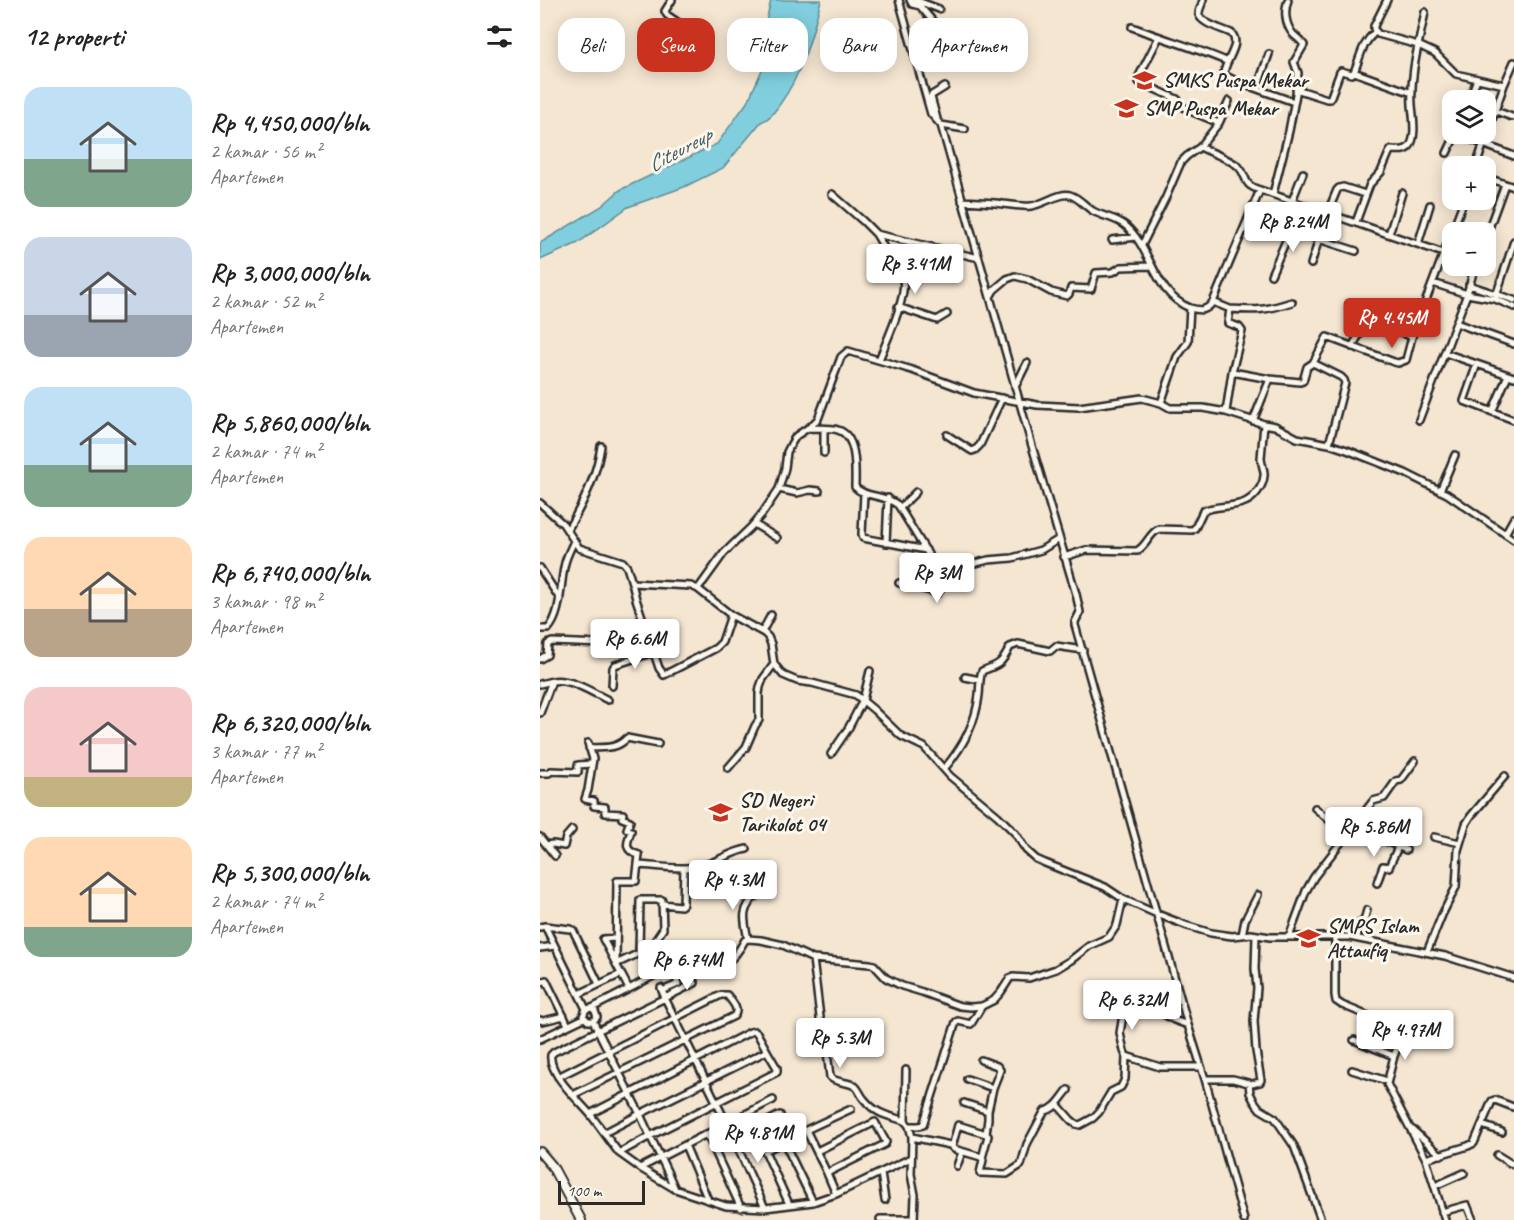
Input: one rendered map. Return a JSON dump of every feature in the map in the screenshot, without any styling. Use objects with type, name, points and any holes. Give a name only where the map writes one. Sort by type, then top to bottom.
[{"type":"main road","points":[[540,1152],[552,1166],[581,1220]]},
{"type":"street","points":[[671,18],[665,11],[672,0]]},
{"type":"street","points":[[931,18],[922,7],[912,4],[909,0],[899,1],[931,114],[939,123],[965,129]]},
{"type":"street","points":[[915,0],[939,9]]},
{"type":"street","points":[[1203,0],[1199,12],[1200,19],[1234,35],[1235,42],[1223,72],[1227,77],[1294,102]]},
{"type":"street","points":[[1273,194],[1294,102],[1298,73],[1294,62],[1304,44],[1292,33],[1286,19],[1288,0]]},
{"type":"street","points":[[1375,32],[1374,26],[1387,0]]},
{"type":"street","points":[[1356,222],[1365,194],[1381,171],[1391,150],[1407,149],[1411,142],[1414,125],[1412,79],[1425,12]]},
{"type":"street","points":[[1132,27],[1226,61]]},
{"type":"street","points":[[1354,72],[1366,40],[1375,32]]},
{"type":"street","points":[[1375,32],[1418,45],[1435,53],[1456,74],[1504,85]]},
{"type":"street","points":[[1159,37],[1138,78],[1139,82],[1177,99],[1190,111],[1219,123]]},
{"type":"street","points":[[1257,88],[1269,54]]},
{"type":"street","points":[[1512,117],[1496,111],[1514,62]]},
{"type":"street","points":[[1296,89],[1330,99],[1341,71],[1352,74],[1354,72],[1412,93]]},
{"type":"street","points":[[1473,90],[1477,79]]},
{"type":"street","points":[[945,87],[931,96],[1080,612],[1075,625],[1244,1220]]},
{"type":"street","points":[[1142,245],[1181,162],[1200,147],[1219,123],[1229,101]]},
{"type":"street","points":[[1448,153],[1452,144]]},
{"type":"street","points":[[1480,156],[1484,144],[1514,156]]},
{"type":"street","points":[[1200,147],[1236,165],[1251,187],[1442,254]]},
{"type":"street","points":[[1292,201],[1302,173]]},
{"type":"street","points":[[1496,181],[1514,187]]},
{"type":"street","points":[[1491,222],[1505,184]]},
{"type":"street","points":[[1311,264],[1327,214],[1339,188],[1343,187],[1365,194]]},
{"type":"street","points":[[962,201],[1031,206],[1065,195],[1073,196],[1092,210],[1125,225],[1142,245],[1151,266],[1173,298],[1179,304],[1197,310],[1205,309],[1213,303],[1260,190]]},
{"type":"street","points":[[1389,234],[1402,193]]},
{"type":"street","points":[[832,194],[876,234],[903,280],[904,290],[879,360]]},
{"type":"street","points":[[1418,244],[1430,205]]},
{"type":"street","points":[[1271,275],[1290,233],[1297,232],[1356,251]]},
{"type":"street","points":[[876,234],[979,258]]},
{"type":"street","points":[[1112,240],[1136,237]]},
{"type":"street","points":[[1496,296],[1514,242]]},
{"type":"street","points":[[1233,372],[1270,380],[1300,382],[1307,367],[1313,363],[1327,338],[1398,363],[1406,360],[1412,337],[1442,257]]},
{"type":"street","points":[[1507,262],[1514,265]]},
{"type":"street","points":[[990,297],[994,290],[1011,277],[1021,276],[1051,292],[1067,296],[1071,288],[1091,289],[1096,273],[1113,272],[1121,267],[1151,266]]},
{"type":"street","points":[[1419,420],[1472,276]]},
{"type":"street","points":[[1433,283],[1467,294],[1514,300]]},
{"type":"street","points":[[1469,285],[1496,296],[1514,307]]},
{"type":"street","points":[[1213,303],[1230,309],[1257,311],[1292,302]]},
{"type":"street","points":[[898,307],[937,320],[947,314]]},
{"type":"street","points":[[1161,403],[1177,357],[1188,342],[1190,308]]},
{"type":"street","points":[[1226,412],[1242,331],[1239,327],[1228,323],[1230,309]]},
{"type":"street","points":[[1352,347],[1361,331],[1377,323],[1412,337]]},
{"type":"street","points":[[1456,323],[1514,345]]},
{"type":"street","points":[[698,590],[724,553],[762,514],[779,489],[789,448],[796,436],[818,419],[843,354],[850,352],[912,370],[975,393],[1037,405],[1095,406],[1142,398],[1170,408],[1203,408],[1226,412],[1275,426],[1297,438],[1329,444],[1406,473],[1440,491],[1514,540]]},
{"type":"street","points":[[1445,353],[1511,376],[1492,412]]},
{"type":"street","points":[[1015,387],[1027,363]]},
{"type":"street","points":[[1313,363],[1341,377],[1345,383],[1329,444]]},
{"type":"street","points":[[1478,364],[1464,401],[1514,420]]},
{"type":"street","points":[[1253,421],[1270,380]]},
{"type":"street","points":[[947,435],[975,450],[980,445],[1002,398]]},
{"type":"street","points":[[1064,557],[1086,550],[1137,551],[1143,548],[1155,530],[1192,530],[1203,511],[1215,506],[1246,501],[1254,496],[1264,476],[1261,461],[1264,424]]},
{"type":"street","points":[[808,428],[838,430],[843,433],[851,442],[856,470],[855,487],[860,492],[888,498],[900,507],[929,555],[929,565],[936,569],[953,569],[988,560],[1012,558],[1041,550],[1059,538]]},
{"type":"street","points":[[824,429],[824,453]]},
{"type":"street","points":[[568,530],[585,496],[601,446]]},
{"type":"street","points":[[1440,491],[1455,455]]},
{"type":"street","points":[[779,489],[797,493],[810,490],[819,491]]},
{"type":"street","points":[[900,507],[916,492]]},
{"type":"street","points":[[864,493],[862,537],[865,540],[926,550]]},
{"type":"street","points":[[886,543],[888,498]]},
{"type":"street","points":[[540,503],[568,530],[579,548],[623,562],[627,567],[636,600],[664,675],[716,648],[722,642],[730,615]]},
{"type":"street","points":[[1505,534],[1514,518]]},
{"type":"street","points":[[753,524],[777,538]]},
{"type":"street","points":[[540,629],[548,629],[552,625],[560,599],[566,560],[574,541]]},
{"type":"street","points":[[540,568],[560,599]]},
{"type":"street","points":[[899,583],[938,592],[945,570]]},
{"type":"street","points":[[632,583],[687,585],[698,590],[730,615],[768,637],[774,664],[783,675],[792,680],[856,695],[901,736],[924,747],[944,769],[998,816],[1036,859],[1105,887],[1123,899],[1188,926],[1225,936],[1357,938],[1445,956],[1514,978]]},
{"type":"street","points":[[762,632],[771,615]]},
{"type":"street","points":[[540,659],[547,655],[548,629]]},
{"type":"street","points":[[549,643],[602,644],[648,633]]},
{"type":"street","points":[[944,769],[962,747],[970,729],[980,694],[982,671],[1002,662],[1010,647],[1018,644],[1050,651],[1056,646],[1083,650]]},
{"type":"street","points":[[612,686],[615,665],[654,652]]},
{"type":"street","points":[[728,768],[746,747],[754,726],[759,720],[760,687],[774,664]]},
{"type":"street","points":[[831,754],[848,729],[863,700],[870,671]]},
{"type":"street","points":[[965,677],[980,680]]},
{"type":"street","points":[[540,684],[560,680],[608,700]]},
{"type":"street","points":[[540,713],[552,681]]},
{"type":"street","points":[[616,964],[617,881],[636,881],[639,855],[628,848],[631,831],[627,829],[630,821],[622,818],[624,814],[605,813],[605,807],[594,806],[594,801],[585,799],[593,759],[588,745],[612,747],[620,745],[627,738],[658,744]]},
{"type":"street","points":[[1288,937],[1311,883],[1353,828],[1358,818],[1373,801],[1384,798],[1415,760]]},
{"type":"street","points":[[540,773],[578,772],[578,765],[592,764]]},
{"type":"street","points":[[1426,952],[1456,887],[1460,843],[1466,824],[1505,776]]},
{"type":"street","points":[[1315,807],[1347,836]]},
{"type":"street","points":[[1353,828],[1406,850]]},
{"type":"street","points":[[546,845],[564,846],[572,830]]},
{"type":"street","points":[[540,837],[555,856]]},
{"type":"street","points":[[1434,837],[1460,843]]},
{"type":"street","points":[[1377,883],[1383,866],[1389,867],[1398,847]]},
{"type":"street","points":[[639,865],[684,868],[705,865],[732,852],[747,849]]},
{"type":"street","points":[[662,904],[681,906],[683,904],[684,868]]},
{"type":"street","points":[[748,939],[745,909],[757,895]]},
{"type":"street","points":[[1242,936],[1245,920],[1258,896]]},
{"type":"street","points":[[543,926],[579,994],[589,1009],[595,1011],[597,1015],[596,1019],[588,1022],[583,1013],[589,1009],[672,967],[682,964],[717,965],[728,961],[734,958],[745,940],[748,939],[783,945],[813,959],[874,965],[886,978],[902,986],[965,1007],[982,1006],[994,1000],[1002,992],[1010,978],[1024,979],[1056,969],[1089,946],[1109,937],[1117,925],[1123,899]]},
{"type":"street","points":[[616,964],[650,948],[663,929],[662,900],[640,900],[639,952]]},
{"type":"street","points":[[1357,938],[1366,910]]},
{"type":"street","points":[[543,926],[573,930],[599,984]]},
{"type":"street","points":[[1205,1079],[1233,1079],[1252,1084],[1261,1080],[1254,1021],[1257,988],[1256,935]]},
{"type":"street","points":[[1335,937],[1336,1001],[1400,1029],[1403,1033],[1387,1081],[1426,1159],[1445,1220]]},
{"type":"street","points":[[616,938],[603,939],[629,989]]},
{"type":"street","points":[[540,948],[555,945]]},
{"type":"street","points":[[813,959],[820,1017],[820,1042],[827,1052],[830,1077],[835,1081],[856,1087],[868,1104],[879,1113],[907,1123],[923,1125],[957,1021],[971,1024],[982,1006]]},
{"type":"street","points":[[674,972],[678,984],[661,989],[765,1208]]},
{"type":"street","points":[[579,994],[621,974]]},
{"type":"street","points":[[540,982],[546,980],[568,1025]]},
{"type":"street","points":[[695,983],[551,1055],[550,1063],[558,1077],[619,1153],[675,1189],[726,1206],[741,1208],[765,1208],[813,1202],[836,1194],[911,1158]]},
{"type":"street","points":[[558,1077],[721,995],[728,995],[736,1009],[734,1016],[573,1095]]},
{"type":"street","points":[[1148,1005],[1188,1025]]},
{"type":"street","points":[[1057,1104],[1071,1120],[1080,1125],[1093,1118],[1112,1092],[1121,1087],[1125,1079],[1126,1056],[1120,1034],[1124,1009]]},
{"type":"street","points":[[540,1020],[564,1016]]},
{"type":"street","points":[[540,1039],[584,1018]]},
{"type":"street","points":[[593,1021],[675,1189]]},
{"type":"street","points":[[590,1114],[754,1031],[757,1033],[777,1068],[777,1072],[619,1153]]},
{"type":"street","points":[[1354,1040],[1394,1056]]},
{"type":"street","points":[[604,1133],[767,1051]]},
{"type":"street","points":[[1126,1056],[1160,1067],[1201,1067]]},
{"type":"street","points":[[981,1060],[997,1066],[1000,1070],[988,1110],[986,1134],[988,1136],[981,1158],[983,1160],[980,1173],[1007,1174],[1021,1165],[1027,1144],[1043,1114],[1055,1107],[1068,1090]]},
{"type":"street","points":[[880,1218],[914,1220],[912,1137],[907,1123],[906,1070]]},
{"type":"street","points":[[1352,1070],[1387,1081]]},
{"type":"street","points":[[967,1079],[993,1088]]},
{"type":"street","points":[[1249,1083],[1254,1101],[1260,1109],[1275,1118],[1294,1146],[1322,1220]]},
{"type":"street","points":[[640,1168],[773,1101]]},
{"type":"street","points":[[1426,1159],[1471,1145],[1476,1140],[1492,1101],[1513,1107]]},
{"type":"street","points":[[964,1103],[988,1110]]},
{"type":"street","points":[[765,1151],[851,1109]]},
{"type":"street","points":[[746,1115],[789,1204]]},
{"type":"street","points":[[753,1129],[780,1115]]},
{"type":"street","points":[[817,1151],[875,1122],[886,1142],[827,1173]]},
{"type":"street","points":[[952,1147],[958,1125],[986,1134]]},
{"type":"street","points":[[1482,1125],[1502,1132]]},
{"type":"street","points":[[1409,1126],[1441,1155]]},
{"type":"street","points":[[806,1130],[836,1194]]},
{"type":"street","points":[[707,1134],[741,1208]]},
{"type":"street","points":[[912,1137],[952,1147],[962,1152],[981,1156],[981,1158]]},
{"type":"street","points":[[784,1142],[813,1202]]},
{"type":"street","points":[[685,1145],[708,1200]]},
{"type":"street","points":[[957,1166],[962,1152]]},
{"type":"street","points":[[1497,1155],[1514,1164]]},
{"type":"street","points":[[881,1173],[885,1200]]},
{"type":"street","points":[[1435,1186],[1464,1173]]},
{"type":"street","points":[[1442,1212],[1467,1205],[1473,1220]]},
{"type":"water","points":[[771,0],[821,0],[808,46],[808,18],[767,18]]},
{"type":"water","points":[[761,72],[798,72],[788,92],[772,115],[761,122],[723,168],[684,187],[628,207],[578,243],[540,260],[540,243],[602,206],[620,190],[717,144],[748,101]]},
{"type":"place","name":"SMKS Puspa Mekar","points":[[1145,80]]},
{"type":"place","name":"SMP Puspa Mekar","points":[[1126,108]]},
{"type":"place","name":"SD Negeri Tarikolot 04","points":[[721,812]]},
{"type":"place","name":"SMPS Islam Attaufiq","points":[[1309,938]]},
{"type":"water label","name":"Citeureup","points":[[679,149]]}]
